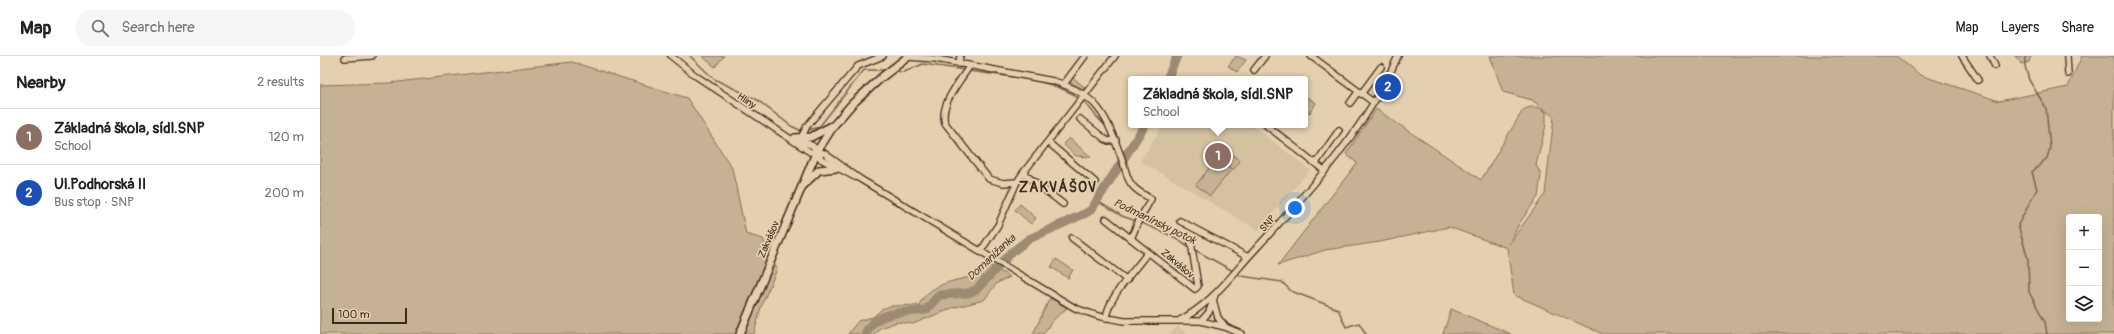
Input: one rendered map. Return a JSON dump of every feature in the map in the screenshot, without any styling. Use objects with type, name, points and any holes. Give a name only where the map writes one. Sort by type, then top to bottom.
[{"type":"main road","points":[[798,138],[820,134],[834,125],[852,104],[882,77],[909,56]]},
{"type":"main road","name":"Zakvášov","points":[[740,334],[816,153],[834,125]]},
{"type":"main road","points":[[802,186],[819,170],[836,168]]},
{"type":"street","points":[[345,58],[372,56]]},
{"type":"street","name":"Hliny","points":[[671,56],[696,76],[810,152],[816,153]]},
{"type":"street","points":[[798,138],[858,66],[883,56]]},
{"type":"street","points":[[909,56],[935,58],[959,64],[967,69],[1053,80],[1064,84],[1083,99],[1107,120],[1116,140],[1132,186],[1152,199],[1140,218],[1131,239]]},
{"type":"street","points":[[959,64],[960,56]]},
{"type":"street","points":[[1064,84],[1085,56]]},
{"type":"street","points":[[980,252],[998,225],[1017,182],[1049,143],[1115,56]]},
{"type":"street","points":[[1254,70],[1265,56]]},
{"type":"street","points":[[1311,56],[1373,102]]},
{"type":"street","name":"SNP","points":[[1217,291],[1325,171],[1373,102],[1398,56]]},
{"type":"street","points":[[1962,56],[1978,80]]},
{"type":"street","points":[[1990,56],[1995,66]]},
{"type":"street","points":[[2067,56],[2068,74]]},
{"type":"street","points":[[1350,103],[1381,67]]},
{"type":"street","points":[[967,69],[946,105],[944,115],[946,123],[982,172],[989,179],[1003,183],[1017,182]]},
{"type":"street","points":[[1080,119],[1108,142],[1116,140]]},
{"type":"street","points":[[1270,128],[1325,171]]},
{"type":"street","points":[[1316,163],[1339,130]]},
{"type":"street","points":[[783,133],[798,138],[813,146],[821,159],[860,179]]},
{"type":"street","points":[[1049,143],[1095,182]]},
{"type":"street","points":[[816,153],[824,153],[860,179],[1006,268],[1075,308],[1106,318],[1135,322],[1201,321],[1226,327],[1242,334]]},
{"type":"street","points":[[1023,174],[1063,204]]},
{"type":"street","name":"Zakvášov","points":[[1106,218],[1195,289],[1198,286],[1192,255],[1192,242]]},
{"type":"street","points":[[1180,221],[1248,257]]},
{"type":"street","points":[[1072,238],[1127,280]]},
{"type":"street","name":"Zakvášov","points":[[1106,318],[1115,296],[1148,252]]},
{"type":"street","points":[[1177,321],[1205,305],[1217,291]]},
{"type":"street","points":[[1201,321],[1209,312],[1217,291]]},
{"type":"street","points":[[1214,300],[1216,314],[1226,327]]},
{"type":"street","points":[[1201,321],[1205,305]]},
{"type":"shaded area","points":[[702,56],[724,56],[715,67]]},
{"type":"shaded area","points":[[1236,56],[1246,60],[1237,72],[1228,66]]},
{"type":"shaded area","points":[[1490,56],[1896,56],[1920,75],[1999,101],[2068,87],[2082,56],[2114,56],[2114,334],[1603,334],[1514,295],[1507,248],[1449,227],[1380,242],[1325,250],[1278,265],[1357,163],[1346,154],[1376,109],[1481,180],[1523,110],[1529,107],[1535,107],[1546,112],[1546,125],[1536,165],[1541,175],[1538,197],[1520,222],[1509,244],[1545,194],[1554,117],[1532,100],[1503,92]]},
{"type":"shaded area","points":[[2015,56],[2031,56],[2029,62],[2022,64]]},
{"type":"shaded area","points":[[572,62],[687,98],[732,168],[746,234],[763,239],[777,269],[761,307],[754,334],[320,334],[320,85],[389,83]]},
{"type":"shaded area","points":[[1072,77],[1087,89],[1086,90],[1071,83],[1070,81]]},
{"type":"shaded area","points":[[1308,98],[1316,103],[1310,113],[1308,111]]},
{"type":"shaded area","points":[[1161,128],[1256,128],[1310,170],[1258,230],[1140,161]]},
{"type":"shaded area","points":[[1069,138],[1091,157],[1076,156],[1063,144]]},
{"type":"shaded area","points":[[1223,147],[1240,161],[1233,170],[1215,156]]},
{"type":"shaded area","points":[[1216,159],[1231,170],[1210,196],[1196,185]]},
{"type":"shaded area","points":[[1020,204],[1036,218],[1031,224],[1015,210]]},
{"type":"shaded area","points":[[1056,259],[1073,270],[1068,278],[1051,267]]},
{"type":"shaded area","points":[[986,263],[1010,277],[997,283],[984,300],[952,308],[913,324],[897,322],[880,328],[874,334],[848,334],[858,321],[873,317],[882,309],[891,306],[919,305],[930,291],[937,287],[953,281],[979,275]]},
{"type":"shaded area","points":[[1050,298],[1067,308],[1052,321],[1043,334],[1033,334]]},
{"type":"shaded area","points":[[1451,309],[1511,334],[1443,334]]},
{"type":"shaded area","points":[[1178,326],[1187,334],[1170,334]]},
{"type":"waterway","points":[[690,56],[714,79],[756,99],[791,126],[802,131]]},
{"type":"waterway","name":"Domanižanka","points":[[1168,76],[1177,56]]},
{"type":"waterway","points":[[2025,56],[2025,66],[2029,80],[2046,108],[2050,148],[2047,158],[2032,172],[2037,189],[2018,225],[2028,259],[2029,292],[2045,322],[2047,334]]},
{"type":"waterway","points":[[894,71],[904,72],[923,64],[965,70]]},
{"type":"waterway","points":[[808,130],[819,127],[864,70],[886,70]]},
{"type":"waterway","points":[[969,71],[1040,82],[1067,91],[1079,98]]},
{"type":"waterway","points":[[1082,100],[1106,126]]},
{"type":"waterway","name":"Domanižanka","points":[[865,334],[870,326],[883,317],[891,314],[926,310],[939,295],[968,293],[976,290],[1012,252],[1029,239],[1091,210],[1143,128]]},
{"type":"waterway","name":"Podmanínsky potok","points":[[1097,201],[1122,216],[1136,221]]},
{"type":"waterway","name":"Podmanínsky potok","points":[[1140,222],[1176,238],[1190,247]]},
{"type":"waterway","name":"Podmanínsky potok","points":[[1195,250],[1233,271]]},
{"type":"waterway","name":"Podmanínsky potok","points":[[1237,273],[1241,276],[1282,282],[1291,291],[1338,309],[1346,327],[1359,323],[1366,334]]},
{"type":"place","name":"Ul.Podhorská II","points":[[1388,87]]},
{"type":"place","name":"Základná škola, sídl.SNP","points":[[1218,156]]},
{"type":"district","name":"ZAKVÁŠOV","points":[[1058,187]]}]
